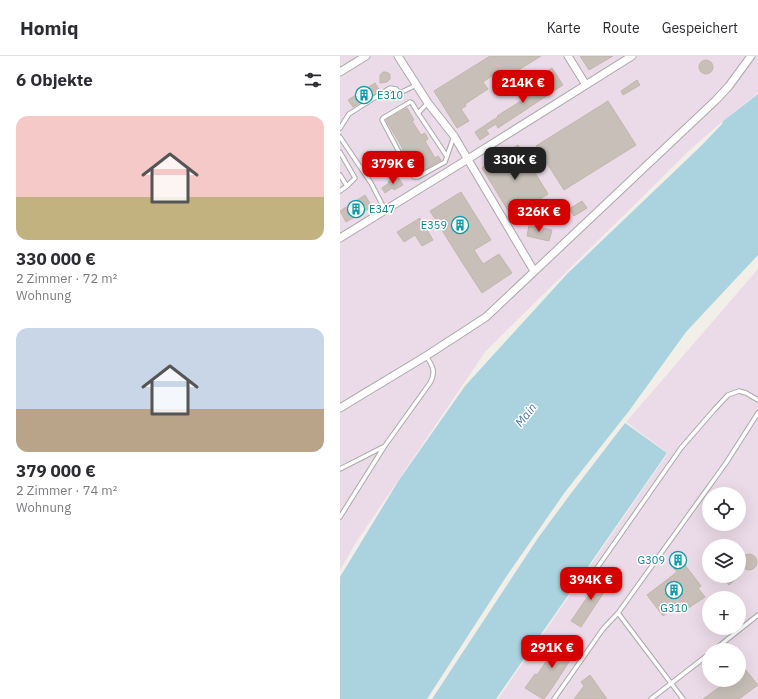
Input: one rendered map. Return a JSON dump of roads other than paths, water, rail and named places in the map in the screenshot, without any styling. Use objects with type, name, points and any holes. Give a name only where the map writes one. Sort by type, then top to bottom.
[{"type":"street","points":[[340,72],[366,56]]},
{"type":"street","points":[[398,56],[428,103],[454,136],[534,271]]},
{"type":"street","points":[[568,56],[586,85]]},
{"type":"street","points":[[340,238],[632,56]]},
{"type":"street","points":[[340,408],[426,356],[486,317],[716,100],[729,86],[751,56]]},
{"type":"lane","points":[[340,128],[349,114],[390,88],[396,89],[400,94],[416,84]]},
{"type":"lane","points":[[446,155],[412,103],[410,102],[382,120],[407,167],[414,177],[418,177],[445,162],[446,155],[454,136]]},
{"type":"lane","points":[[418,113],[428,103]]},
{"type":"lane","points":[[340,137],[364,172],[384,210]]},
{"type":"lane","points":[[340,152],[355,178],[340,191]]},
{"type":"lane","points":[[340,176],[347,186]]},
{"type":"lane","points":[[340,517],[384,447],[433,378],[433,366],[426,356]]},
{"type":"lane","points":[[597,568],[681,448],[728,395],[739,391],[758,400]]},
{"type":"lane","points":[[554,699],[603,629],[618,613],[726,463],[758,413]]},
{"type":"lane","points":[[340,469],[384,447]]},
{"type":"lane","points":[[618,613],[683,699]]},
{"type":"lane","points":[[723,643],[758,615]]},
{"type":"lane","points":[[651,699],[702,660]]},
{"type":"water","name":"Main","points":[[758,94],[758,255],[686,332],[629,411],[565,492],[506,577],[427,699],[340,699],[340,577],[399,480],[465,386],[567,274],[701,146],[722,124],[723,121]]},
{"type":"water","points":[[625,423],[667,453],[496,699],[432,699],[538,538]]},
{"type":"place","name":"E310","points":[[364,95]]},
{"type":"place","name":"E347","points":[[356,209]]},
{"type":"place","name":"E359","points":[[460,225]]},
{"type":"place","name":"G309","points":[[678,560]]},
{"type":"place","name":"G310","points":[[674,590]]}]
